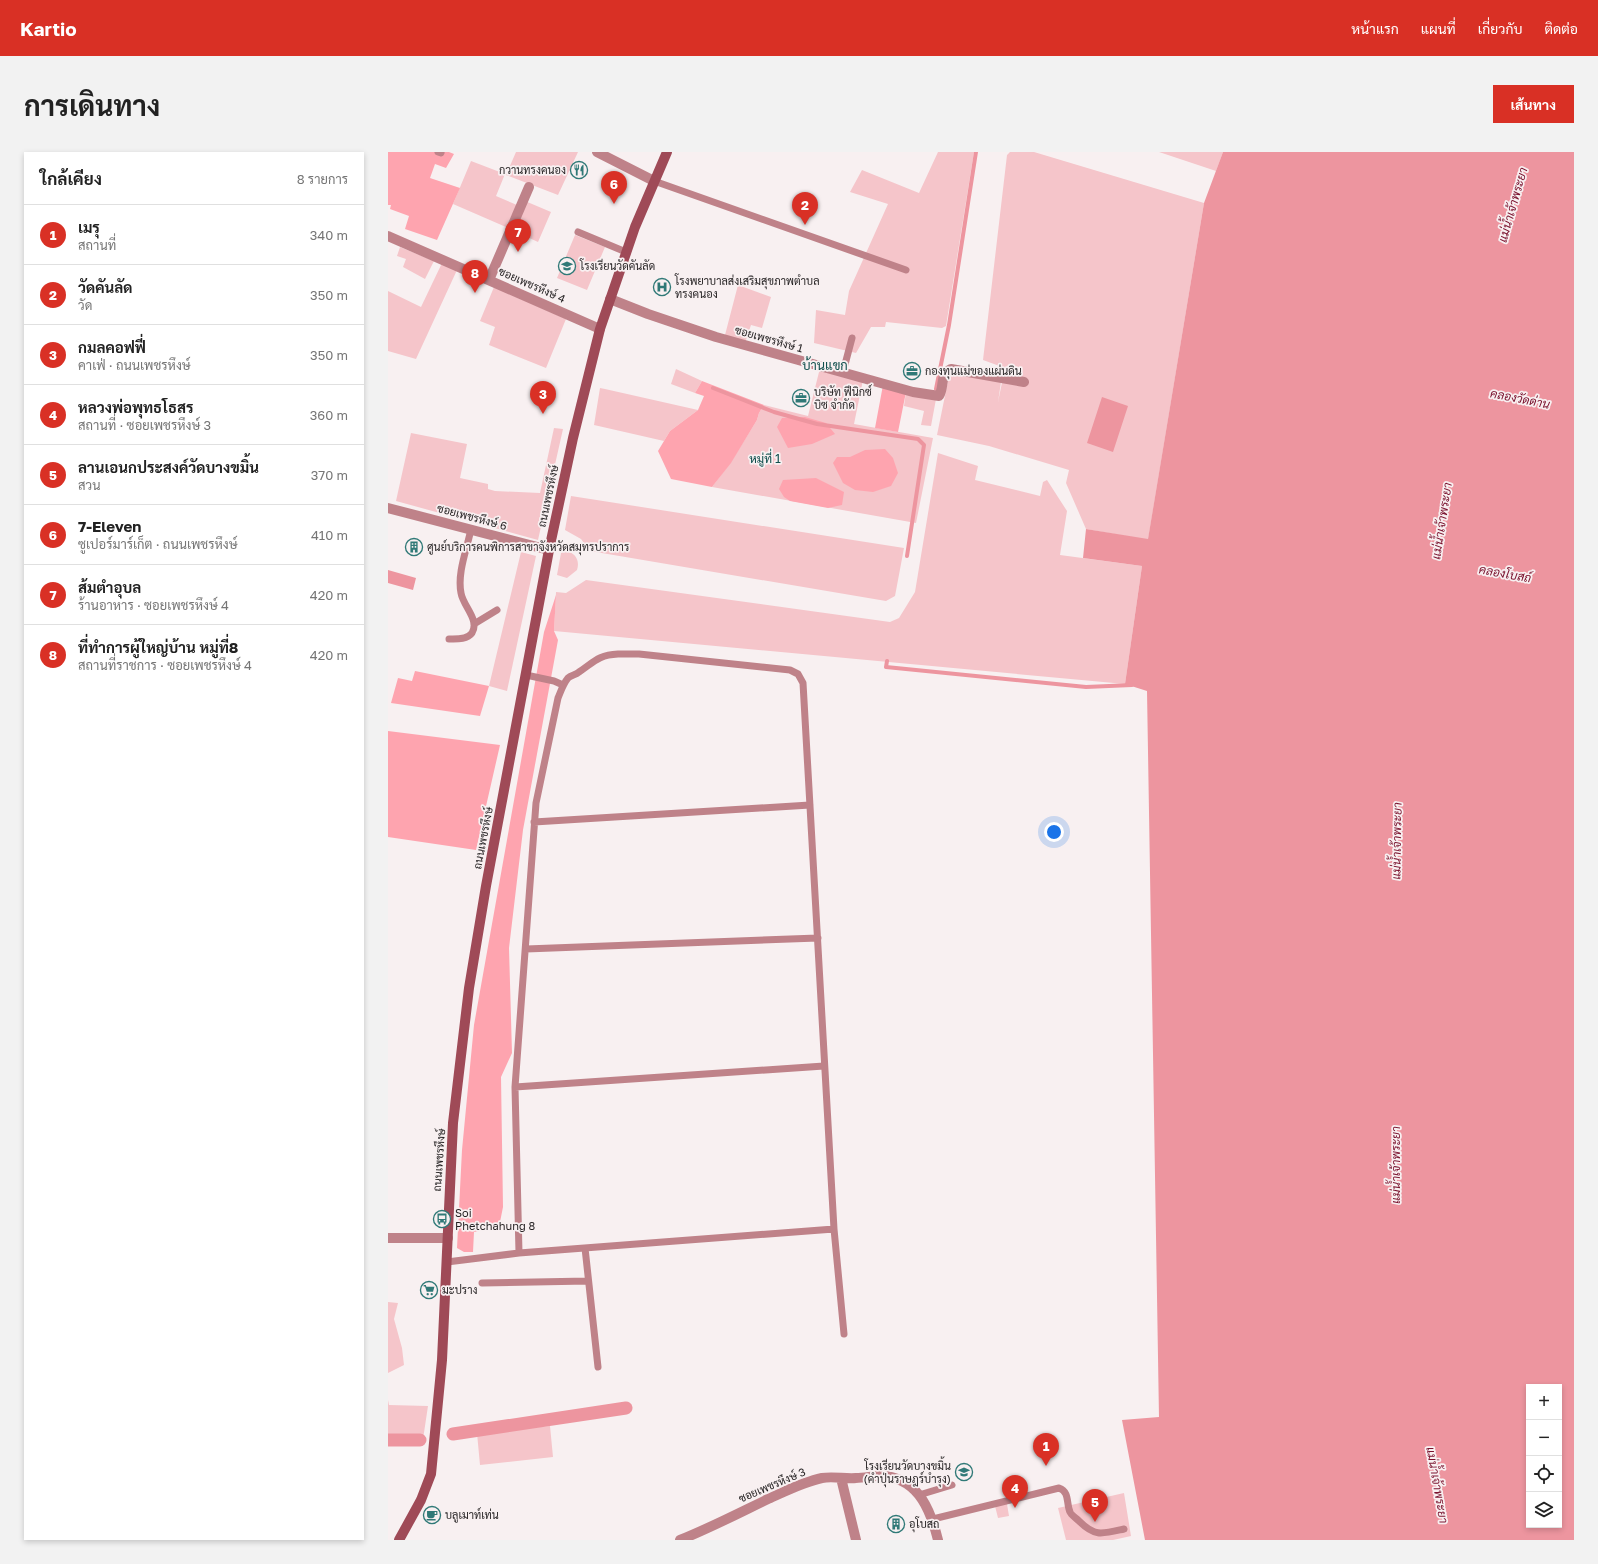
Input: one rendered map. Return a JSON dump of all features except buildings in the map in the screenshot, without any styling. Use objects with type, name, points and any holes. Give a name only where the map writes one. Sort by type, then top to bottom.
[{"type":"main road","name":"ถนนเพชรหึงษ์","points":[[399,1540],[421,1500],[431,1474],[439,1405],[453,1123],[469,988],[486,886],[549,550],[573,438],[600,329],[626,252],[654,180],[667,152]]},
{"type":"street","points":[[597,152],[654,180]]},
{"type":"street","points":[[489,280],[529,187]]},
{"type":"street","name":"ซอยเพชรหึงษ์ 4","points":[[388,236],[600,329]]},
{"type":"street","name":"ซอยเพชรหึงษ์ 1","points":[[610,299],[648,314],[716,337],[913,392],[936,396],[941,393],[943,376],[951,369],[1024,382]]},
{"type":"street","name":"ซอยเพชรหึงษ์ 6","points":[[388,508],[549,550]]},
{"type":"street","points":[[388,1238],[448,1238]]},
{"type":"street","name":"ซอยเพชรหึงษ์ 3","points":[[680,1540],[793,1488],[824,1478],[888,1477],[907,1485],[919,1495],[927,1505],[933,1519],[938,1540]]},
{"type":"street","points":[[841,1478],[856,1540]]},
{"type":"lane","points":[[654,180],[906,270]]},
{"type":"lane","points":[[578,232],[626,252]]},
{"type":"lane","points":[[843,372],[852,338]]},
{"type":"lane","points":[[471,529],[460,584],[461,595],[474,624]]},
{"type":"lane","points":[[449,639],[462,638],[470,635],[474,624],[498,610]]},
{"type":"lane","points":[[519,1253],[515,1086],[534,822],[536,803],[558,698],[563,685],[569,677],[578,673],[601,656],[618,654],[639,654],[790,670],[798,674],[803,683],[834,1229],[844,1334]]},
{"type":"lane","points":[[526,675],[548,679],[563,685]]},
{"type":"lane","points":[[534,822],[810,805]]},
{"type":"lane","points":[[526,949],[818,938]]},
{"type":"lane","points":[[515,1086],[824,1066]]},
{"type":"lane","points":[[447,1262],[519,1253],[834,1229]]},
{"type":"lane","points":[[585,1248],[598,1367]]},
{"type":"lane","points":[[482,1283],[588,1281]]},
{"type":"lane","points":[[919,1495],[952,1485]]},
{"type":"lane","points":[[933,1519],[1059,1488],[1066,1494],[1070,1512],[1088,1530],[1098,1534],[1124,1529]]},
{"type":"shaded area","points":[[388,152],[449,152],[454,154],[446,168],[435,164],[430,178],[460,188],[437,240],[405,229],[409,216],[390,209],[391,205],[388,205]]},
{"type":"shaded area","points":[[516,152],[578,152],[558,195],[506,175]]},
{"type":"shaded area","points":[[938,152],[974,152],[946,326],[942,328],[886,322],[885,327],[871,327],[856,353],[814,343],[816,310],[845,315],[849,291],[888,204],[850,192],[862,170],[919,193]]},
{"type":"shaded area","points":[[1010,152],[1034,152],[1204,203],[1148,540],[1086,529],[1066,483],[1069,470],[989,446],[937,435],[949,376],[952,374],[1001,382],[998,402],[1005,368],[983,360],[1007,155]]},
{"type":"shaded area","points":[[1159,152],[1223,152],[1216,171]]},
{"type":"shaded area","points":[[471,161],[505,174],[496,196],[517,205],[506,227],[453,204]]},
{"type":"shaded area","points":[[525,201],[551,212],[538,242],[512,230]]},
{"type":"shaded area","points":[[575,235],[605,247],[587,290],[557,278]]},
{"type":"shaded area","points":[[400,247],[434,261],[425,279],[403,267],[406,259],[397,256]]},
{"type":"shaded area","points":[[442,263],[457,270],[416,359],[388,351],[388,291],[421,307]]},
{"type":"shaded area","points":[[738,285],[771,297],[762,328],[751,325],[745,343],[725,335]]},
{"type":"shaded area","points":[[494,287],[566,319],[546,368],[489,345],[495,327],[480,321]]},
{"type":"shaded area","points":[[820,368],[863,380],[854,424],[933,438],[916,523],[712,487],[731,462],[757,420],[764,405],[808,416]]},
{"type":"shaded area","points":[[676,369],[702,381],[695,393],[671,384]]},
{"type":"shaded area","points":[[702,381],[764,405],[757,420],[731,463],[712,487],[671,479],[658,451],[670,431],[698,410],[704,396],[695,393]]},
{"type":"shaded area","points":[[883,385],[906,392],[898,432],[875,428]]},
{"type":"shaded area","points":[[600,388],[698,410],[670,431],[664,441],[594,425]]},
{"type":"shaded area","points":[[906,392],[936,399],[931,426],[921,425],[924,411],[904,406]]},
{"type":"shaded area","points":[[805,417],[826,423],[835,434],[812,444],[788,448],[777,427],[782,418]]},
{"type":"shaded area","points":[[554,428],[563,429],[538,540],[396,501],[411,433],[467,444],[460,478],[488,484],[488,489],[495,491],[540,493]]},
{"type":"shaded area","points":[[885,449],[893,458],[898,473],[891,486],[873,492],[855,490],[843,483],[833,463],[837,457],[850,457],[865,450]]},
{"type":"shaded area","points":[[938,453],[978,466],[975,480],[1040,496],[1043,482],[1047,480],[1067,511],[1060,555],[1142,566],[1125,684],[554,631],[556,592],[566,593],[586,580],[890,622],[899,618],[915,592]]},
{"type":"shaded area","points":[[816,478],[844,492],[842,505],[828,508],[790,501],[784,497],[779,489],[783,480]]},
{"type":"shaded area","points":[[571,496],[904,548],[895,596],[886,601],[590,551],[581,539],[565,530]]},
{"type":"shaded area","points":[[566,551],[575,556],[578,564],[577,570],[567,578],[557,575],[561,553]]},
{"type":"shaded area","points":[[521,552],[536,556],[507,691],[489,686]]},
{"type":"shaded area","points":[[556,595],[554,631],[558,640],[523,830],[509,948],[512,1053],[501,1077],[503,1207],[499,1227],[474,1232],[473,1252],[464,1252],[457,1248],[462,1150],[474,1025],[544,632]]},
{"type":"shaded area","points":[[415,671],[489,686],[480,716],[391,703],[398,678],[412,681]]},
{"type":"shaded area","points":[[388,731],[500,745],[476,850],[388,837]]},
{"type":"shaded area","points":[[388,1302],[398,1303],[394,1319],[402,1348],[404,1365],[388,1373]]},
{"type":"shaded area","points":[[388,1400],[389,1405],[428,1406],[422,1446],[388,1446]]},
{"type":"shaded area","points":[[550,1426],[553,1457],[480,1465],[477,1433]]},
{"type":"shaded area","points":[[1124,1493],[1131,1536],[1113,1540],[1066,1540],[1058,1508]]},
{"type":"shaded area","points":[[1007,1504],[1009,1516],[998,1518],[995,1506]]},
{"type":"water","points":[[1223,152],[1574,152],[1574,1540],[1145,1540],[1122,1420],[1159,1417],[1147,691],[1125,684],[1142,566],[1083,558],[1086,529],[1148,539],[1204,203]]},
{"type":"water","points":[[1102,397],[1128,406],[1113,452],[1087,443]]},
{"type":"water","points":[[388,570],[416,578],[413,590],[388,583]]},
{"type":"waterway","points":[[936,389],[949,325],[976,152]]},
{"type":"waterway","points":[[713,388],[774,412],[817,424],[918,439],[924,445],[907,556]]},
{"type":"waterway","points":[[887,661],[886,667],[1086,687],[1132,685]]},
{"type":"waterway","points":[[453,1434],[626,1408]]},
{"type":"waterway","points":[[388,1440],[420,1440]]},
{"type":"place","name":"กวานทรงคนอง","points":[[579,170]]},
{"type":"place","name":"7-Eleven","points":[[614,204]]},
{"type":"place","name":"วัดคันลัด","points":[[805,225]]},
{"type":"place","name":"ส้มตำอุบล","points":[[518,252]]},
{"type":"place","name":"โรงเรียนวัดคันลัด","points":[[567,266]]},
{"type":"place","name":"โรงพยาบาลส่งเสริมสุขภาพตำบล ทรงคนอง","points":[[662,287]]},
{"type":"place","name":"ที่ทำการผู้ใหญ่บ้าน หมู่ที่8","points":[[475,293]]},
{"type":"place","name":"กองทุนแม่ของแผ่นดิน","points":[[912,371]]},
{"type":"place","name":"บริษัท ฟีนิกซ์ บิซ จำกัด","points":[[801,398]]},
{"type":"place","name":"กมลคอฟฟี่","points":[[543,414]]},
{"type":"place","name":"ศูนย์บริการคนพิการสาขาจังหวัดสมุทรปราการ","points":[[414,547]]},
{"type":"place","name":"Soi Phetchahung 8","points":[[442,1219]]},
{"type":"place","name":"มะปราง","points":[[429,1290]]},
{"type":"place","name":"เมรุ","points":[[1046,1466]]},
{"type":"place","name":"โรงเรียนวัดบางขมิ้น (คำปุ่นราษฎร์บำรุง)","points":[[964,1472]]},
{"type":"place","name":"หลวงพ่อพุทธโธสร","points":[[1015,1508]]},
{"type":"place","name":"บลูเมาท์เท่น","points":[[432,1515]]},
{"type":"place","name":"ลานเอนกประสงค์วัดบางขมิ้น","points":[[1095,1522]]},
{"type":"place","name":"อุโบสถ","points":[[896,1524]]},
{"type":"district","name":"บ้านแขก","points":[[825,365]]},
{"type":"district","name":"หมู่ที่ 1","points":[[765,459]]},
{"type":"water label","name":"แม่น้ำเจ้าพระยา","points":[[1513,205]]},
{"type":"water label","name":"คลองวัดด่าน","points":[[1520,399]]},
{"type":"water label","name":"แม่น้ำเจ้าพระยา","points":[[1442,521]]},
{"type":"water label","name":"คลองโบสถ์","points":[[1505,574]]},
{"type":"water label","name":"แม่น้ำเจ้าพระยา","points":[[1397,841]]},
{"type":"water label","name":"แม่น้ำเจ้าพระยา","points":[[1396,1165]]},
{"type":"water label","name":"แม่น้ำเจ้าพระยา","points":[[1437,1485]]}]
